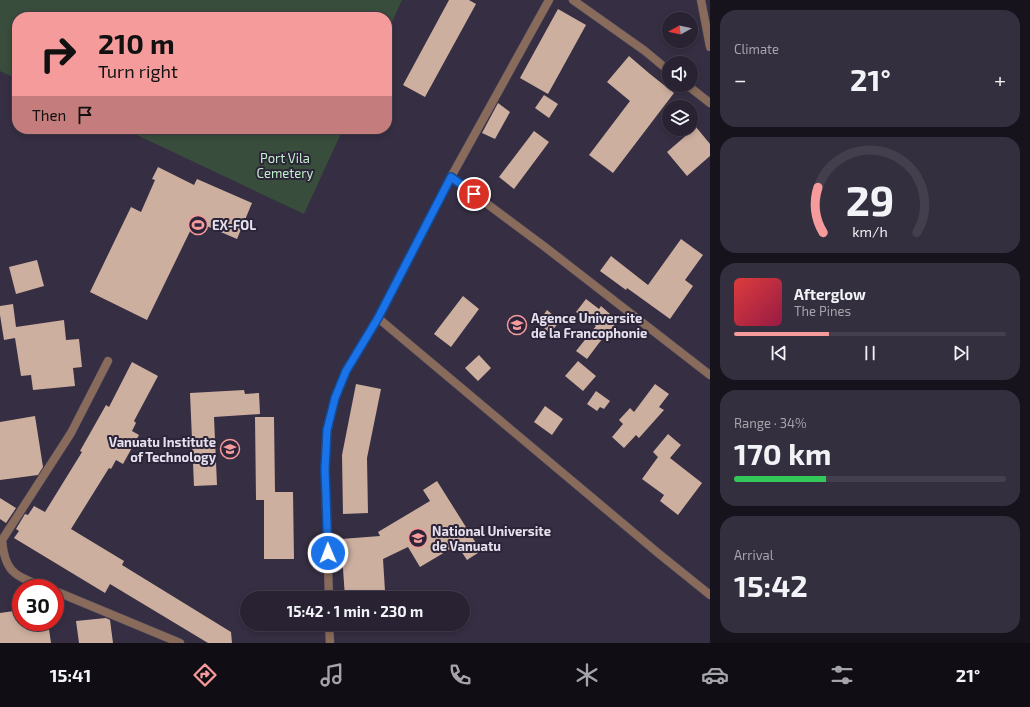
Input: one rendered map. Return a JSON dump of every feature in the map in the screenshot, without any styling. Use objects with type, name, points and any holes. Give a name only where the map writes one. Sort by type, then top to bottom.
[{"type":"street","points":[[329,591],[325,469],[327,430],[335,398],[346,371],[378,318],[451,177],[549,0]]},
{"type":"street","points":[[574,0],[645,51],[662,65]]},
{"type":"street","points":[[701,0],[710,47]]},
{"type":"street","points":[[695,92],[710,104]]},
{"type":"street","points":[[451,177],[545,247],[710,375]]},
{"type":"street","points":[[378,318],[710,595]]},
{"type":"street","points":[[24,579],[16,576],[8,565],[2,540],[71,433],[108,361]]},
{"type":"street","points":[[64,595],[180,643]]},
{"type":"street","points":[[329,631],[330,643]]},
{"type":"green space","points":[[0,0],[402,0],[392,22],[392,12],[12,12],[12,77],[0,71]]},
{"type":"green space","name":"Port Vila Cemetery","points":[[135,134],[341,134],[304,214]]},
{"type":"building","points":[[449,0],[469,0],[476,4],[425,97],[403,85]]},
{"type":"building","points":[[558,9],[586,25],[548,94],[520,78]]},
{"type":"building","points":[[629,56],[662,84],[662,92],[674,93],[669,100],[662,100],[662,109],[613,173],[589,155],[630,101],[607,82]]},
{"type":"building","points":[[544,95],[558,104],[549,118],[535,108]]},
{"type":"building","points":[[498,103],[510,112],[495,139],[482,133]]},
{"type":"building","points":[[698,129],[710,144],[710,156],[687,176],[667,152],[686,136],[698,136]]},
{"type":"building","points":[[534,131],[549,142],[514,189],[499,177]]},
{"type":"building","points":[[158,167],[194,185],[197,179],[252,203],[237,239],[195,221],[147,320],[90,292],[131,207],[141,212],[155,180],[152,179]]},
{"type":"building","points":[[681,239],[703,255],[685,280],[693,286],[670,319],[627,288],[626,290],[600,271],[611,256],[648,285]]},
{"type":"building","points":[[37,260],[44,286],[16,294],[9,267]]},
{"type":"building","points":[[463,296],[479,309],[451,347],[434,334]]},
{"type":"building","points":[[586,299],[599,309],[601,306],[618,321],[587,359],[576,351],[596,326],[576,312]]},
{"type":"building","points":[[13,304],[16,327],[64,320],[66,340],[79,339],[82,367],[73,368],[75,386],[33,390],[31,375],[21,376],[15,338],[4,340],[0,315],[0,306]]},
{"type":"building","points":[[547,310],[560,321],[550,333],[538,323]]},
{"type":"building","points":[[479,355],[491,368],[478,381],[465,368]]},
{"type":"building","points":[[578,361],[596,376],[583,391],[565,376]]},
{"type":"building","points":[[132,362],[158,376],[134,421],[136,423],[132,431],[139,435],[123,464],[116,460],[111,469],[109,468],[71,529],[124,561],[122,565],[231,632],[232,643],[208,643],[110,584],[105,593],[14,538],[19,531],[16,529],[25,514],[28,515],[34,506],[45,512],[82,452],[80,451],[106,405],[109,407]]},
{"type":"building","points":[[356,384],[381,389],[367,458],[368,513],[343,514],[342,455]]},
{"type":"building","points":[[655,384],[669,394],[659,407],[664,410],[639,438],[636,435],[624,448],[612,437],[623,424],[619,420],[630,408],[634,412]]},
{"type":"building","points":[[244,390],[245,394],[259,393],[260,414],[214,417],[217,485],[194,486],[190,393]]},
{"type":"building","points":[[596,391],[610,401],[604,409],[600,407],[597,411],[587,404]]},
{"type":"building","points":[[545,406],[563,419],[552,435],[534,422]]},
{"type":"building","points":[[35,416],[43,467],[38,475],[0,480],[0,422]]},
{"type":"building","points":[[255,417],[274,417],[275,492],[293,492],[294,559],[264,559],[264,500],[256,500]]},
{"type":"building","points":[[668,434],[681,445],[670,458],[702,483],[678,515],[660,501],[664,495],[642,479],[658,457],[653,452]]},
{"type":"building","points":[[437,481],[481,551],[467,560],[457,545],[420,567],[408,547],[383,559],[385,591],[345,591],[341,539],[380,536],[378,532],[430,501],[423,490]]},
{"type":"building","points":[[0,498],[16,508],[6,523],[0,519]]},
{"type":"building","points":[[12,611],[12,631],[49,631],[51,643],[0,643],[0,613]]},
{"type":"building","points":[[106,618],[110,620],[113,643],[79,643],[76,621]]},
{"type":"place","name":"EX-FOL","points":[[198,225]]},
{"type":"place","name":"Agence Universite de la Francophonie","points":[[517,325]]},
{"type":"place","name":"Vanuatu Institute of Technology","points":[[230,449]]},
{"type":"place","name":"National Universite de Vanuatu","points":[[418,538]]},
{"type":"route","points":[[328,553],[325,469],[327,430],[335,398],[346,371],[378,318],[451,177],[474,194]]}]
